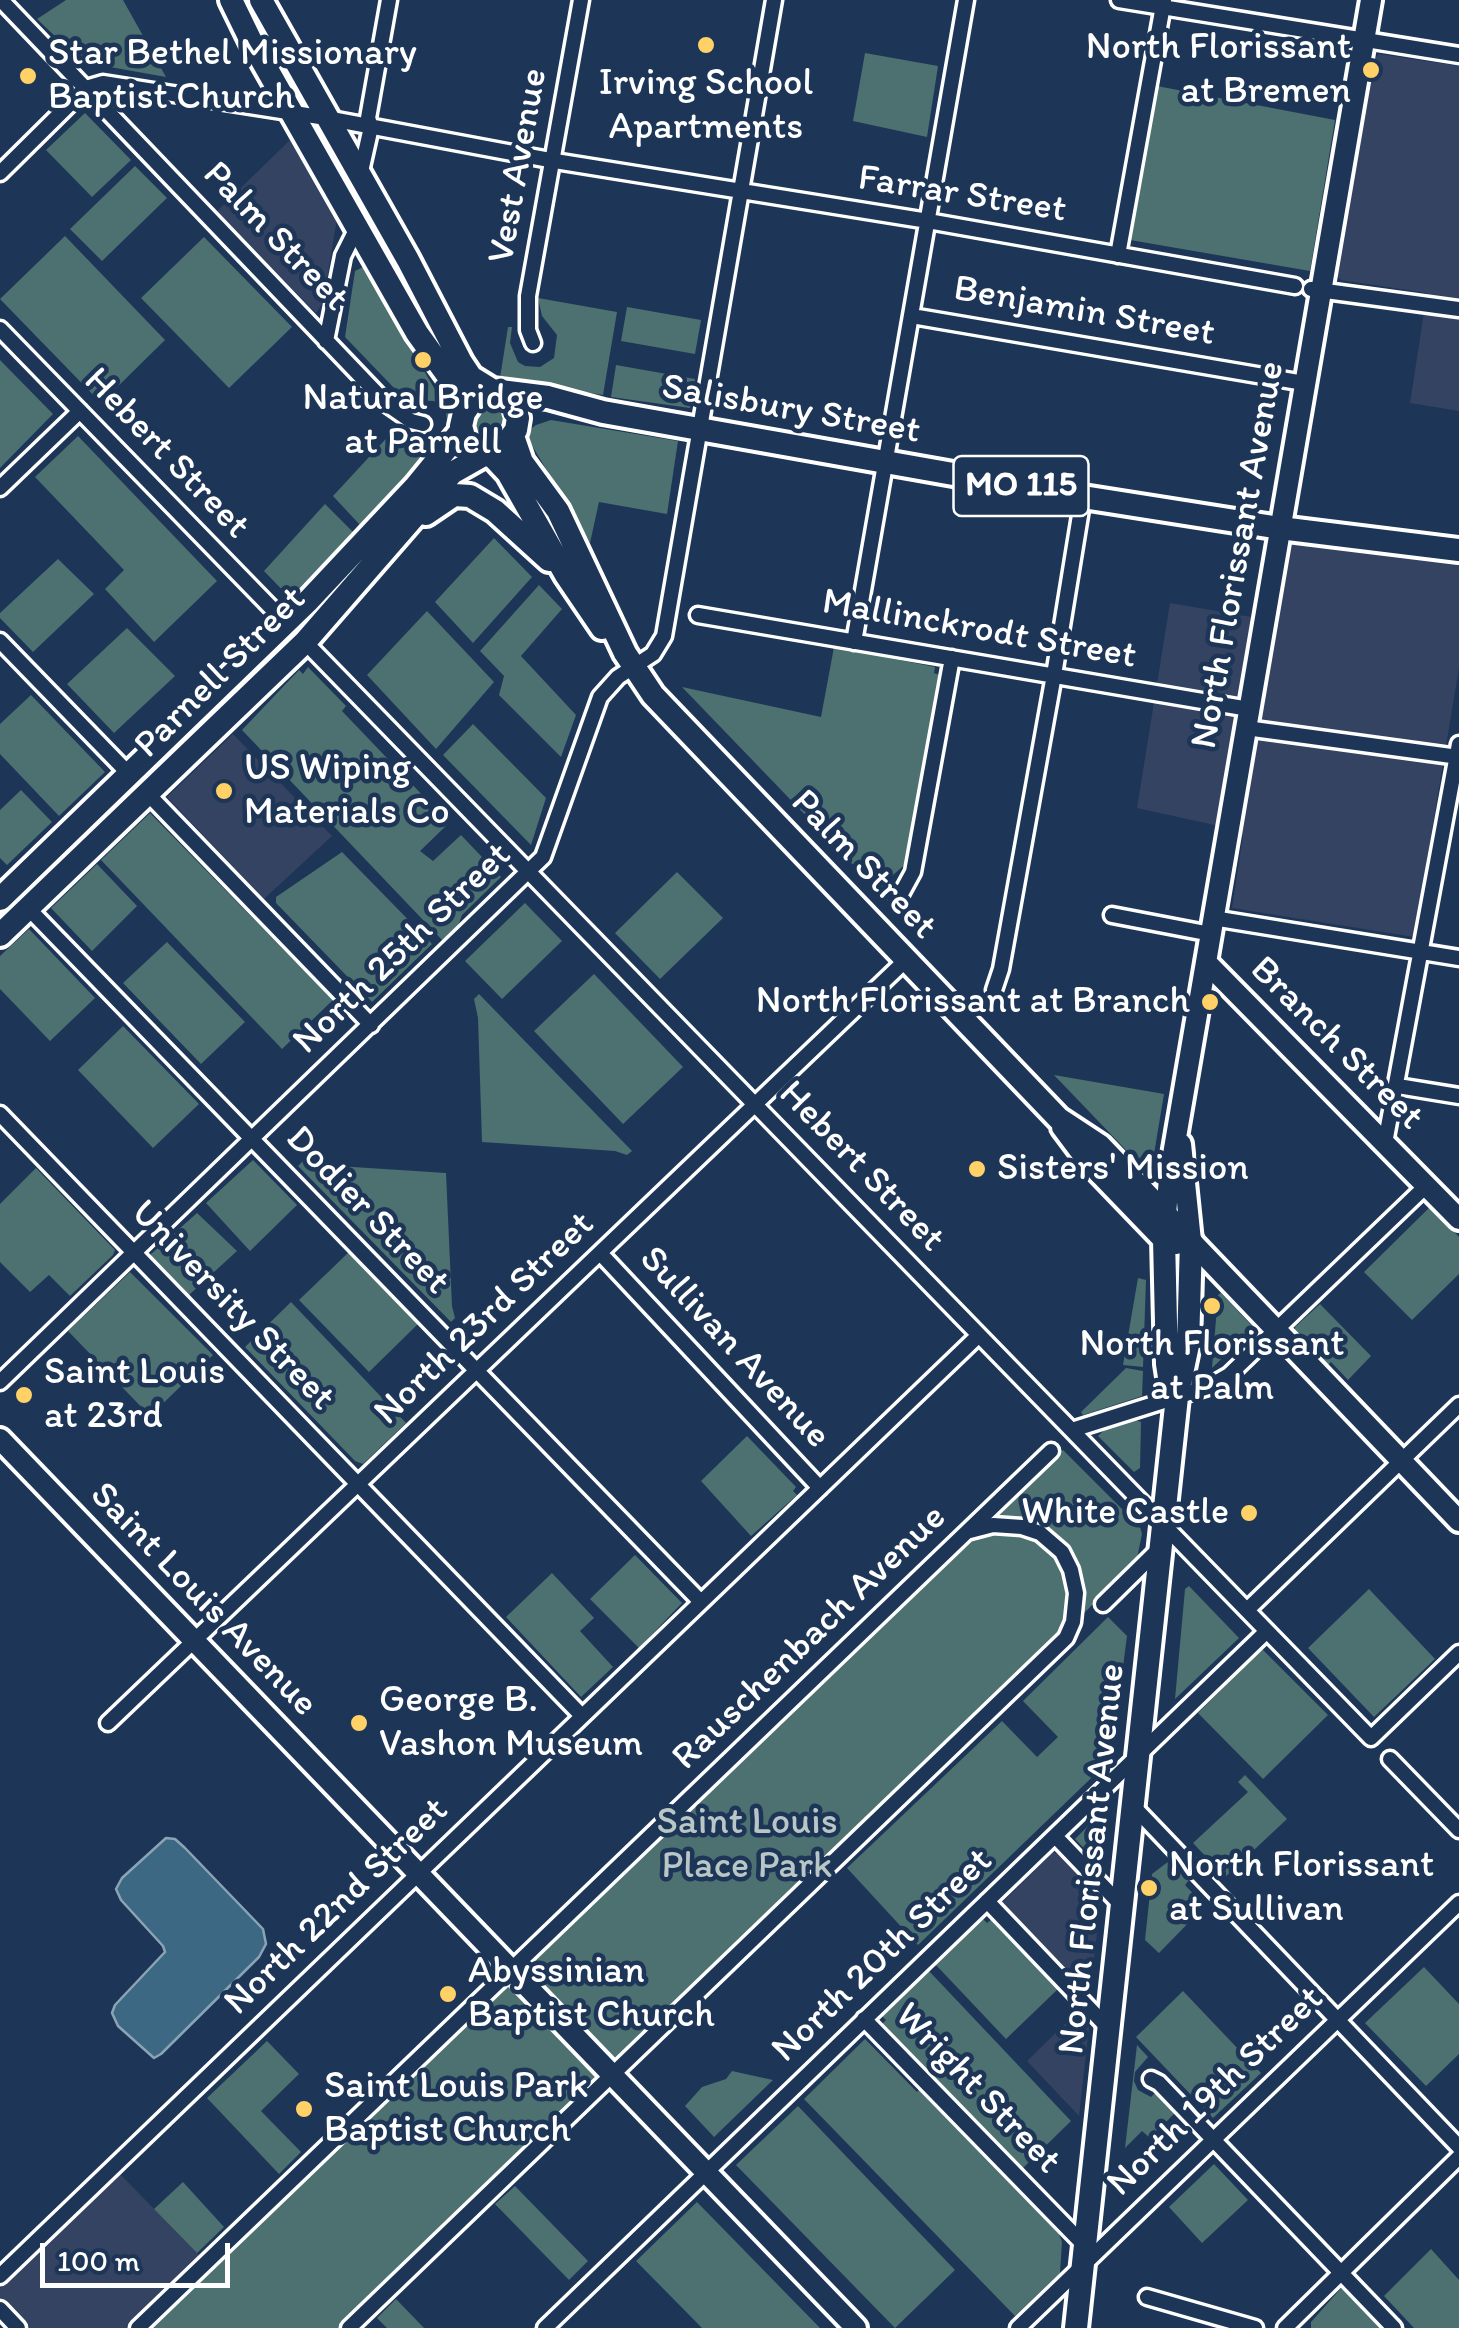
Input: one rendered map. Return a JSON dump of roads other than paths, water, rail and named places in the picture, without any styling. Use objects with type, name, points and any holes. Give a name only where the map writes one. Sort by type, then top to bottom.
[{"type":"main road","points":[[232,0],[425,346],[456,386],[470,449],[487,456],[508,473],[566,575],[629,660]]},
{"type":"main road","points":[[240,0],[283,67],[326,118]]},
{"type":"main road","points":[[262,0],[466,371],[514,404],[522,462],[564,522],[629,660]]},
{"type":"main road","points":[[292,112],[336,162],[374,224],[408,260]]},
{"type":"main road","points":[[463,422],[475,398],[497,390]]},
{"type":"main road","name":"Salisbury Street","points":[[497,390],[548,397],[699,430],[1083,497],[1280,528],[1459,550]]},
{"type":"main road","name":"Salisbury Street","points":[[515,430],[528,415],[543,409],[586,408]]},
{"type":"main road","name":"Parnell Street","points":[[3,888],[130,774],[286,623],[402,501],[463,422]]},
{"type":"main road","points":[[487,456],[504,448],[515,430]]},
{"type":"main road","name":"Parnell Street","points":[[0,935],[305,642],[452,473],[487,456]]},
{"type":"main road","points":[[393,543],[442,501],[467,495],[495,511],[566,575]]},
{"type":"main road","name":"Palm Street","points":[[629,660],[663,707],[1059,1119],[1087,1159],[1164,1239]]},
{"type":"main road","name":"Palm Street","points":[[1059,1119],[1100,1146],[1192,1241]]},
{"type":"main road","name":"North Florissant Avenue","points":[[1164,1239],[1166,1364],[1178,1397]]},
{"type":"main road","name":"North Florissant Avenue","points":[[1076,2328],[1178,1397],[1188,1345],[1192,1241]]},
{"type":"street","name":"Palm Street","points":[[1,0],[388,405],[423,424]]},
{"type":"street","points":[[360,177],[389,0]]},
{"type":"street","name":"Vest Avenue","points":[[533,343],[528,330],[528,296],[581,0]]},
{"type":"street","name":"North 25th Street","points":[[0,1382],[529,873],[548,848],[600,698],[629,660],[658,650],[664,636],[774,0]]},
{"type":"street","points":[[854,642],[966,0]]},
{"type":"street","points":[[1119,0],[1163,4],[1365,42],[1459,55]]},
{"type":"street","name":"North Florissant Avenue","points":[[1164,1239],[1179,1123],[1304,383],[1316,290],[1371,0]]},
{"type":"street","points":[[1118,254],[1163,4]]},
{"type":"street","name":"Farrar Street","points":[[86,88],[103,83],[292,112],[555,161],[1295,286]]},
{"type":"street","points":[[0,173],[86,88]]},
{"type":"street","points":[[326,341],[343,256],[357,228]]},
{"type":"street","points":[[1316,290],[1459,309]]},
{"type":"street","name":"Benjamin Street","points":[[912,316],[1304,383]]},
{"type":"street","name":"Hebert Street","points":[[0,329],[286,623]]},
{"type":"street","points":[[0,488],[80,411]]},
{"type":"street","points":[[994,990],[1001,970],[1083,497]]},
{"type":"street","name":"Mallinckrodt Street","points":[[698,615],[1054,676],[1247,719],[1458,752]]},
{"type":"street","points":[[0,641],[130,774]]},
{"type":"street","name":"Hebert Street","points":[[305,642],[1072,1430],[1164,1536],[1247,1610],[1371,1738],[1459,1653]]},
{"type":"street","points":[[900,894],[912,872],[952,658]]},
{"type":"street","points":[[1385,1144],[1458,752]]},
{"type":"street","points":[[148,794],[371,1025]]},
{"type":"street","name":"Dodier Street","points":[[28,908],[701,1602]]},
{"type":"street","name":"Branch Street","points":[[1112,916],[1459,958]]},
{"type":"street","name":"North 23rd Street","points":[[108,1723],[906,960]]},
{"type":"street","name":"Branch Street","points":[[1206,962],[1459,1219]]},
{"type":"street","points":[[1398,1086],[1459,1096]]},
{"type":"street","name":"University Street","points":[[0,1114],[582,1716]]},
{"type":"street","name":"North Florissant Avenue","points":[[1179,1123],[1192,1241]]},
{"type":"street","points":[[1072,1430],[1218,1382],[1426,1186]]},
{"type":"street","points":[[1164,1239],[1176,1244],[1192,1241]]},
{"type":"street","name":"Palm Street","points":[[1192,1241],[1459,1521]]},
{"type":"street","name":"Sullivan Avenue","points":[[600,1253],[820,1488]]},
{"type":"street","name":"North 22nd Street","points":[[0,2276],[979,1335]]},
{"type":"street","points":[[1247,1610],[1459,1405]]},
{"type":"street","name":"Saint Louis Avenue","points":[[0,1439],[856,2328]]},
{"type":"street","name":"Rauschenbach Avenue","points":[[138,2328],[1050,1451]]},
{"type":"street","points":[[349,2328],[1062,1643],[1073,1622],[1076,1593],[1071,1570],[1056,1545],[1040,1533],[1014,1525],[984,1526],[964,1534]]},
{"type":"street","points":[[1104,1604],[1164,1536]]},
{"type":"street","name":"North 20th Street","points":[[546,2328],[1267,1631]]},
{"type":"street","points":[[1390,1759],[1459,1830]]},
{"type":"street","points":[[1134,1807],[1459,2147]]},
{"type":"street","points":[[1054,1836],[1123,1907]]},
{"type":"street","points":[[987,1901],[1109,2030]]},
{"type":"street","name":"North 19th Street","points":[[1018,2328],[1085,2256],[1214,2140],[1459,1903]]},
{"type":"street","name":"Wright Street","points":[[864,2020],[1085,2256]]},
{"type":"street","points":[[1150,2080],[1158,2082],[1394,2328]]},
{"type":"street","points":[[1286,2328],[1459,2157]]},
{"type":"street","points":[[1147,2298],[1255,2328]]},
{"type":"street","points":[[0,2309],[18,2328]]},
{"type":"place","name":"Irving School Apartments","points":[[706,45]]},
{"type":"place","name":"North Florissant at Bremen","points":[[1371,70]]},
{"type":"place","name":"Star Bethel Missionary Baptist Church","points":[[28,76]]},
{"type":"place","name":"Natural Bridge at Parnell","points":[[423,360]]},
{"type":"place","name":"US Wiping Materials Co","points":[[224,791]]},
{"type":"place","name":"North Florissant at Branch","points":[[1210,1002]]},
{"type":"place","name":"Sisters' Mission","points":[[977,1169]]},
{"type":"place","name":"North Florissant at Palm","points":[[1212,1306]]},
{"type":"place","name":"Saint Louis at 23rd","points":[[24,1395]]},
{"type":"place","name":"White Castle","points":[[1249,1513]]},
{"type":"place","name":"George B. Vashon Museum","points":[[359,1723]]},
{"type":"place","name":"North Florissant at Sullivan","points":[[1149,1888]]},
{"type":"place","name":"Abyssinian Baptist Church","points":[[448,1994]]},
{"type":"place","name":"Saint Louis Park Baptist Church","points":[[304,2109]]},
{"type":"park label","name":"Saint Louis Place Park","points":[[747,1845]]}]
